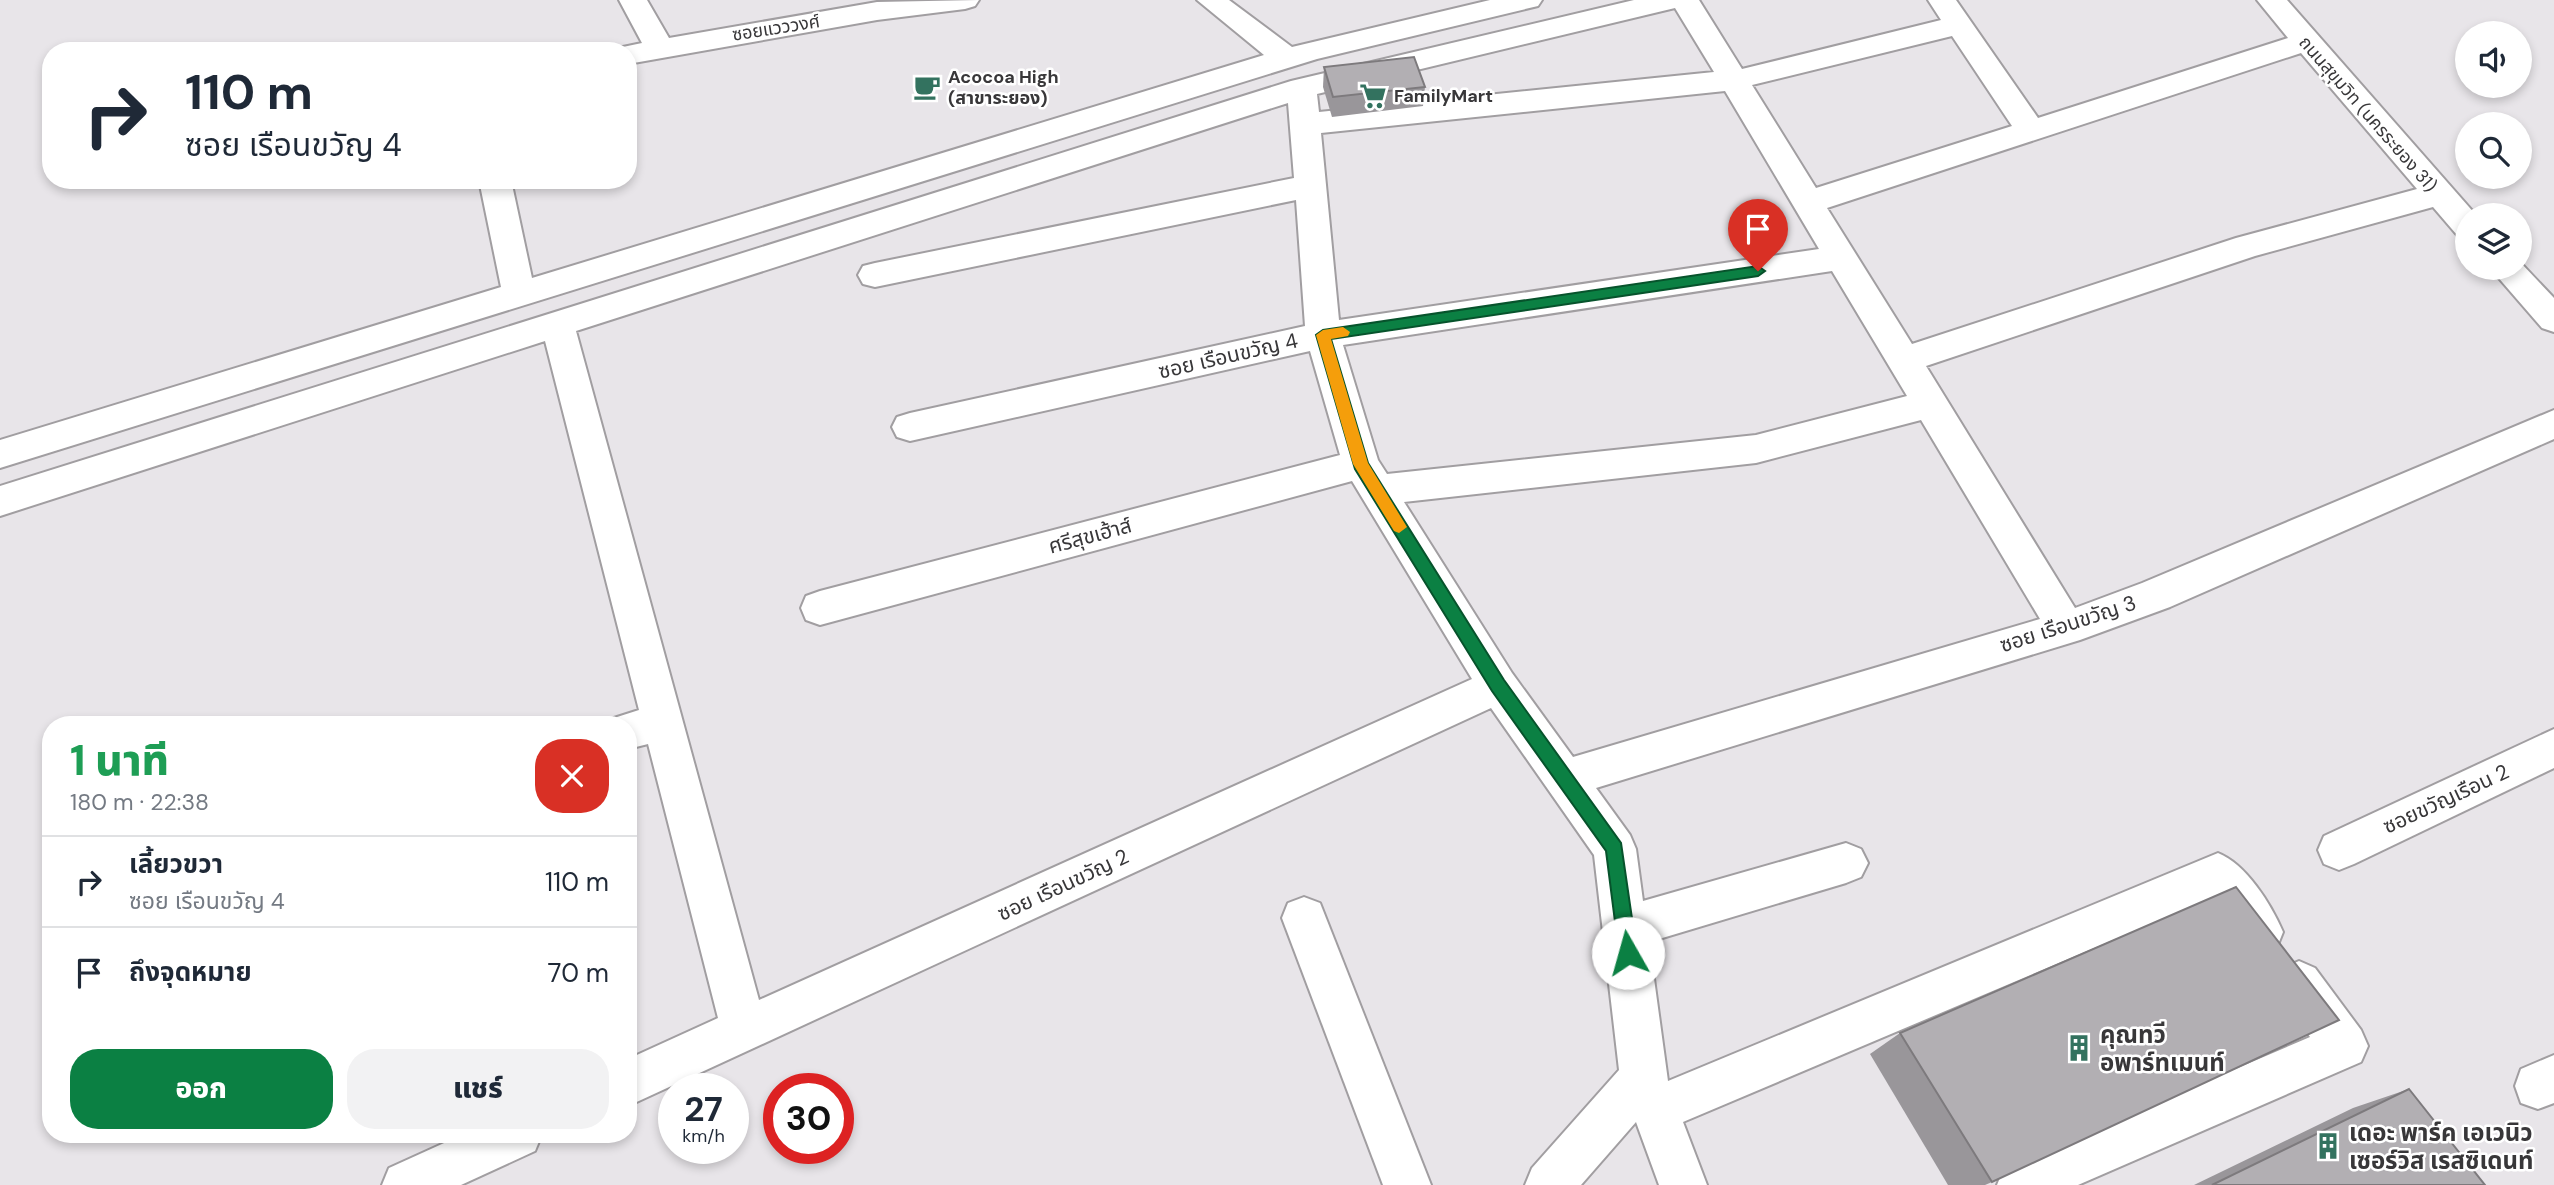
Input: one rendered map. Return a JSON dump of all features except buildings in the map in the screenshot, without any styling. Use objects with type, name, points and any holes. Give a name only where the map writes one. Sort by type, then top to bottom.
[{"type":"street","points":[[633,0],[659,47]]},
{"type":"street","name":"ซอยแวววงศ์","points":[[637,53],[659,47],[965,0]]},
{"type":"street","points":[[1211,0],[1298,90],[1310,186],[1323,335],[1369,477],[1498,686],[1615,849],[1649,1094],[1683,1185]]},
{"type":"street","points":[[0,502],[1298,90],[1528,0]]},
{"type":"street","points":[[0,454],[519,295],[1298,90],[1671,0]]},
{"type":"street","points":[[1685,0],[1839,258],[2066,628]]},
{"type":"street","points":[[1942,0],[2031,130]]},
{"type":"street","name":"ถนนสุขุมวิท (นครระยอง 31)","points":[[2270,0],[2455,214]]},
{"type":"street","points":[[1298,90],[1735,80],[1959,25]]},
{"type":"street","points":[[1807,203],[2306,42]]},
{"type":"street","points":[[874,275],[1310,186]]},
{"type":"street","points":[[497,189],[519,295]]},
{"type":"street","points":[[1902,360],[2248,246],[2437,195]]},
{"type":"street","name":"ซอย เรือนขวัญ 4","points":[[910,427],[1323,335],[1839,258]]},
{"type":"street","points":[[2518,280],[2554,318]]},
{"type":"street","points":[[558,326],[645,727],[744,1031]]},
{"type":"street","points":[[401,331],[411,372]]},
{"type":"street","name":"ศรีสุขเฮ้าส์","points":[[820,608],[1369,477],[1756,449],[1929,404]]},
{"type":"street","name":"ซอย เรือนขวัญ 3","points":[[1565,778],[2066,628],[2156,595],[2554,424]]},
{"type":"street","name":"ซอย เรือนขวัญ 2","points":[[637,1079],[1498,686]]},
{"type":"street","name":"ซอยขวัญเรือน 2","points":[[2339,850],[2554,748]]},
{"type":"street","points":[[1625,928],[1846,863]]},
{"type":"street","points":[[1549,1185],[1649,1094],[2217,874],[2346,1046],[2021,1185]]},
{"type":"street","points":[[1304,918],[1407,1185]]},
{"type":"street","points":[[406,1185],[498,1143]]},
{"type":"slow traffic","points":[[1343,332],[1323,335],[1361,464],[1399,527]]},
{"type":"place","name":"Acocoa High (สาขาระยอง)","points":[[927,87]]},
{"type":"place","name":"FamilyMart","points":[[1373,96]]},
{"type":"place","name":"คุณทวี อพาร์ทเมนท์","points":[[2079,1048]]},
{"type":"place","name":"เดอะ พาร์ค เอเวนิว เซอร์วิส เรสซิเดนท์","points":[[2328,1146]]},
{"type":"route","points":[[1628,953],[1615,849],[1498,686],[1361,464],[1323,335],[1758,271]]}]
